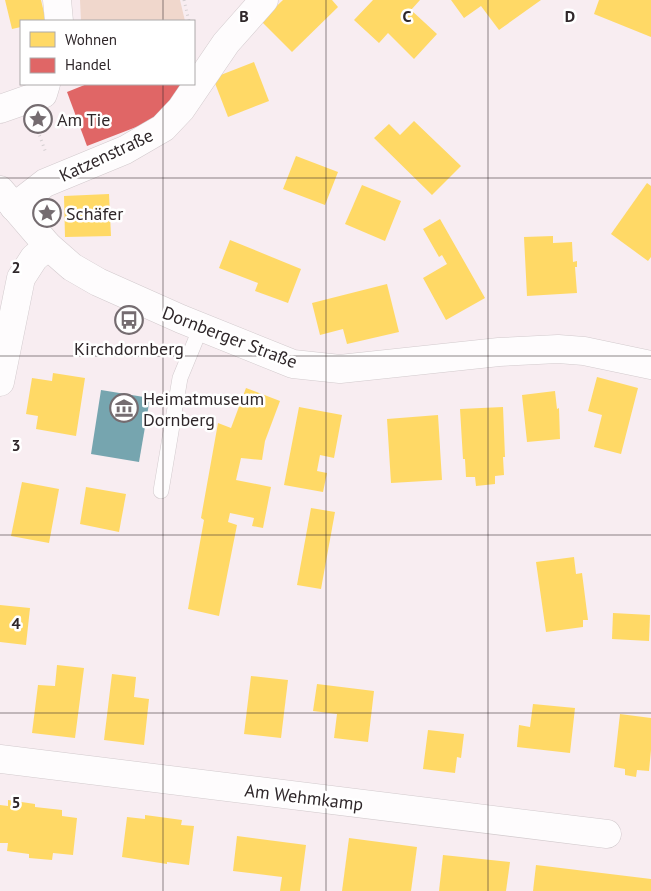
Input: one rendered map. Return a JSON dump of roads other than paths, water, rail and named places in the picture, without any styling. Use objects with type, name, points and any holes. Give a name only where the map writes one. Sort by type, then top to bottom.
[{"type":"street","points":[[57,0],[59,20]]},
{"type":"street","name":"Katzenstraße","points":[[7,199],[125,150],[163,128],[181,109],[226,43],[264,0]]},
{"type":"street","points":[[0,109],[37,92]]},
{"type":"street","name":"Dornberger Straße","points":[[7,199],[48,246],[72,267],[98,282],[201,327],[293,364],[316,368],[340,369],[499,352],[558,349],[606,355],[651,365]]},
{"type":"street","points":[[0,382],[21,278],[34,258],[48,246]]},
{"type":"street","name":"Am Wehmkamp","points":[[0,759],[607,834]]},
{"type":"lane","points":[[161,491],[180,378],[201,327]]},
{"type":"place","name":"Am Tie","points":[[38,119]]},
{"type":"place","name":"Schäfer","points":[[47,213]]},
{"type":"place","name":"Kirchdornberg","points":[[129,320]]},
{"type":"place","name":"Heimatmuseum Dornberg","points":[[124,408]]}]
